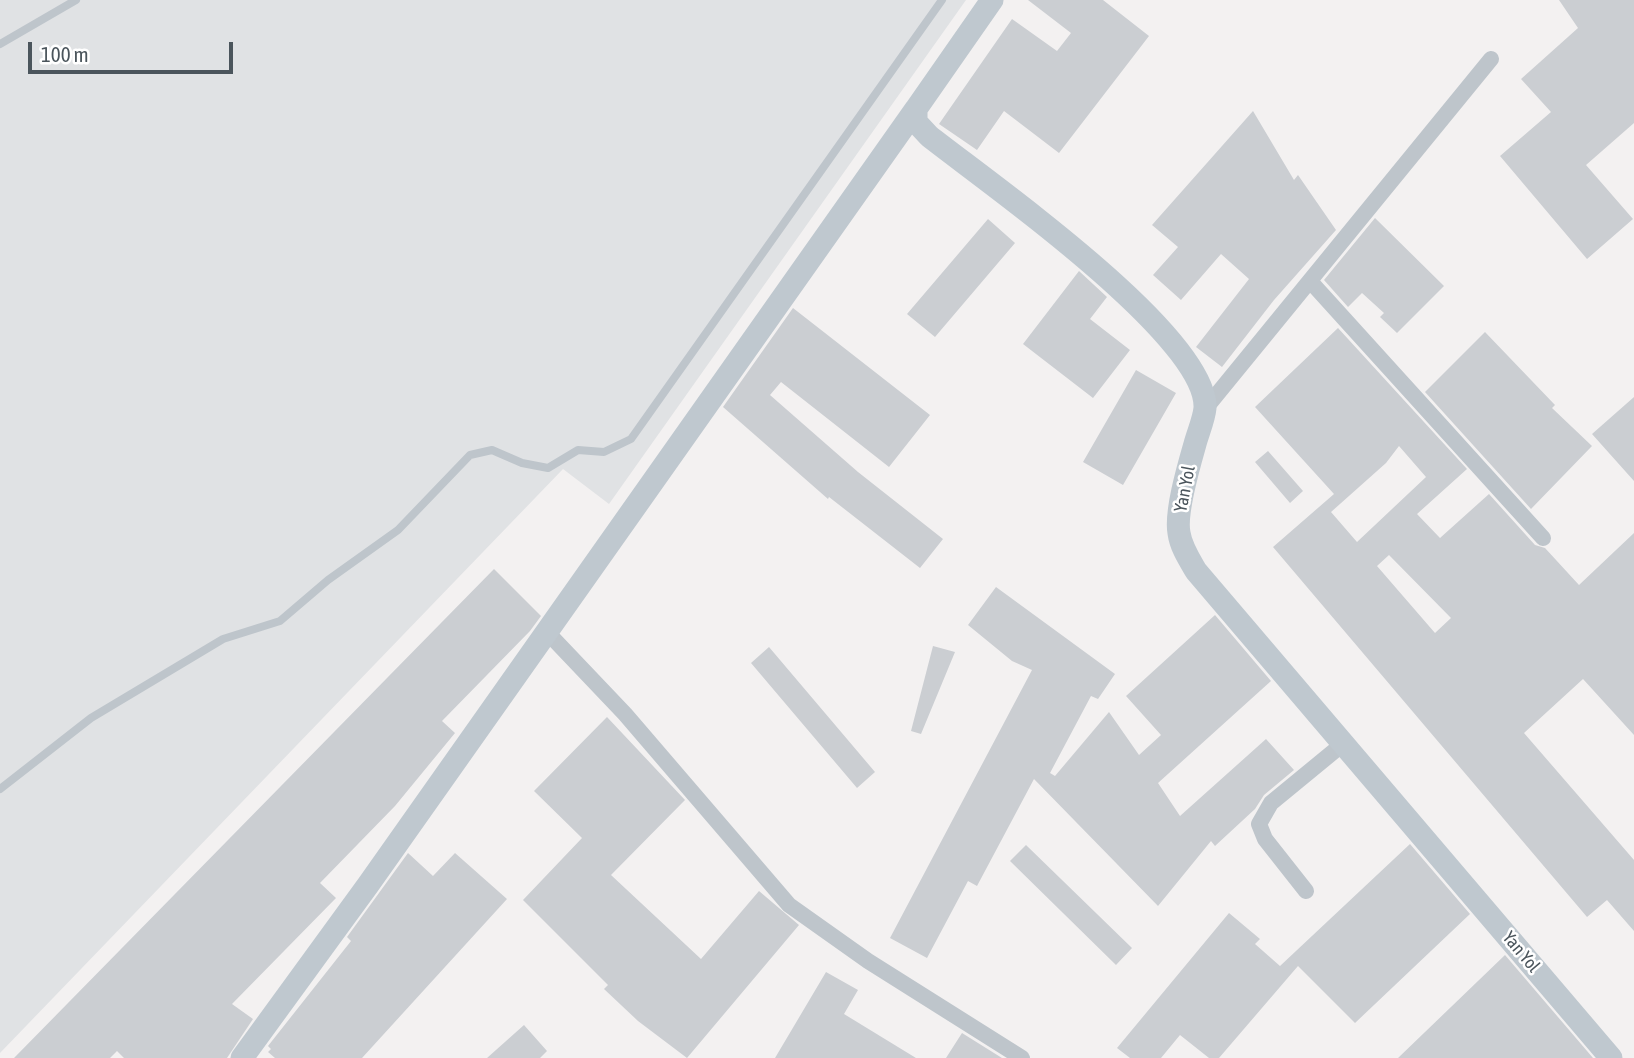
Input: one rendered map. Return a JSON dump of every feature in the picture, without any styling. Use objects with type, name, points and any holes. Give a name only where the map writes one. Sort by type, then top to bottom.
[{"type":"street","points":[[242,1058],[547,632],[992,0]]},
{"type":"street","points":[[1205,409],[1491,60]]},
{"type":"street","name":"Yan Yol","points":[[916,109],[916,122],[929,136],[1083,257],[1145,314],[1192,366],[1200,382],[1205,409],[1181,505],[1178,529],[1183,550],[1196,571],[1611,1058]]},
{"type":"street","points":[[1310,281],[1543,538]]},
{"type":"street","points":[[547,632],[625,714],[789,905],[868,961],[1022,1058]]},
{"type":"street","points":[[1306,891],[1265,839],[1259,824],[1271,803],[1344,743]]},
{"type":"lane","points":[[0,44],[76,0]]},
{"type":"lane","points":[[0,789],[91,718],[223,639],[280,621],[328,580],[398,530],[470,455],[492,450],[522,463],[548,468],[578,450],[604,452],[631,439],[942,0]]},
{"type":"shaded area","points":[[0,0],[966,0],[609,504],[563,469],[0,1053]]},
{"type":"building","points":[[1028,0],[1103,0],[1149,36],[1059,153],[1004,111],[977,150],[939,124],[1012,19],[1057,51],[1071,33]]},
{"type":"building","points":[[1559,0],[1634,0],[1634,123],[1586,165],[1633,219],[1587,259],[1500,156],[1551,112],[1521,79],[1578,28]]},
{"type":"building","points":[[1253,111],[1294,180],[1298,175],[1336,230],[1274,300],[1222,367],[1196,347],[1249,279],[1221,254],[1181,300],[1153,275],[1178,247],[1152,225]]},
{"type":"building","points":[[1375,218],[1444,286],[1397,333],[1380,317],[1384,313],[1362,293],[1348,307],[1324,280]]},
{"type":"building","points":[[988,219],[1015,243],[935,337],[907,314]]},
{"type":"building","points":[[1079,271],[1107,297],[1090,319],[1130,350],[1093,398],[1023,344]]},
{"type":"building","points":[[793,308],[930,415],[889,467],[781,382],[770,395],[858,472],[943,539],[920,568],[829,497],[828,499],[723,407]]},
{"type":"building","points":[[1338,328],[1467,469],[1417,514],[1440,538],[1489,494],[1535,545],[1545,548],[1579,585],[1634,533],[1634,735],[1583,679],[1524,733],[1634,860],[1634,931],[1607,900],[1587,917],[1273,547],[1334,494],[1255,407]],"holes":[[[1399,446],[1426,477],[1357,542],[1331,512],[1386,463]],[[1389,555],[1451,618],[1435,633],[1377,566]]]},
{"type":"building","points":[[1485,332],[1555,405],[1552,408],[1592,446],[1531,509],[1425,392]]},
{"type":"building","points":[[1136,370],[1176,393],[1123,485],[1083,462]]},
{"type":"building","points":[[1634,397],[1634,481],[1592,434]]},
{"type":"building","points":[[1268,451],[1303,491],[1290,503],[1255,462]]},
{"type":"building","points":[[494,569],[541,616],[530,631],[442,721],[455,733],[395,806],[320,883],[336,898],[232,1004],[253,1019],[227,1058],[124,1058],[117,1051],[110,1058],[14,1058]]},
{"type":"building","points":[[996,587],[1115,674],[1098,699],[1091,696],[1050,773],[1055,776],[1109,712],[1139,755],[1161,735],[1126,696],[1215,615],[1271,681],[1158,783],[1180,816],[1266,739],[1294,770],[1264,795],[1255,809],[1215,846],[1211,841],[1158,906],[1034,779],[977,886],[968,881],[927,958],[890,938],[1032,670],[1012,661],[968,625]]},
{"type":"building","points":[[933,646],[955,652],[921,734],[911,731]]},
{"type":"building","points":[[769,647],[875,772],[857,788],[751,663]]},
{"type":"building","points":[[607,717],[685,800],[611,875],[701,959],[759,891],[799,925],[687,1058],[638,1021],[604,989],[608,985],[523,900],[582,838],[534,791]]},
{"type":"building","points":[[1410,844],[1470,914],[1355,1023],[1298,966],[1219,1058],[1209,1058],[1180,1035],[1161,1058],[1130,1058],[1117,1048],[1229,913],[1260,939],[1255,944],[1280,966]]},
{"type":"building","points":[[1026,845],[1132,948],[1116,965],[1010,861]]},
{"type":"building","points":[[408,853],[433,876],[455,853],[507,899],[362,1058],[275,1058],[268,1052],[271,1049],[268,1046],[351,941],[347,937]]},
{"type":"building","points":[[1505,955],[1593,1058],[1398,1058]]},
{"type":"building","points":[[826,972],[858,990],[844,1014],[916,1058],[775,1058]]},
{"type":"building","points":[[524,1025],[547,1051],[540,1058],[487,1058]]},
{"type":"building","points":[[962,1033],[1002,1058],[946,1058]]}]
